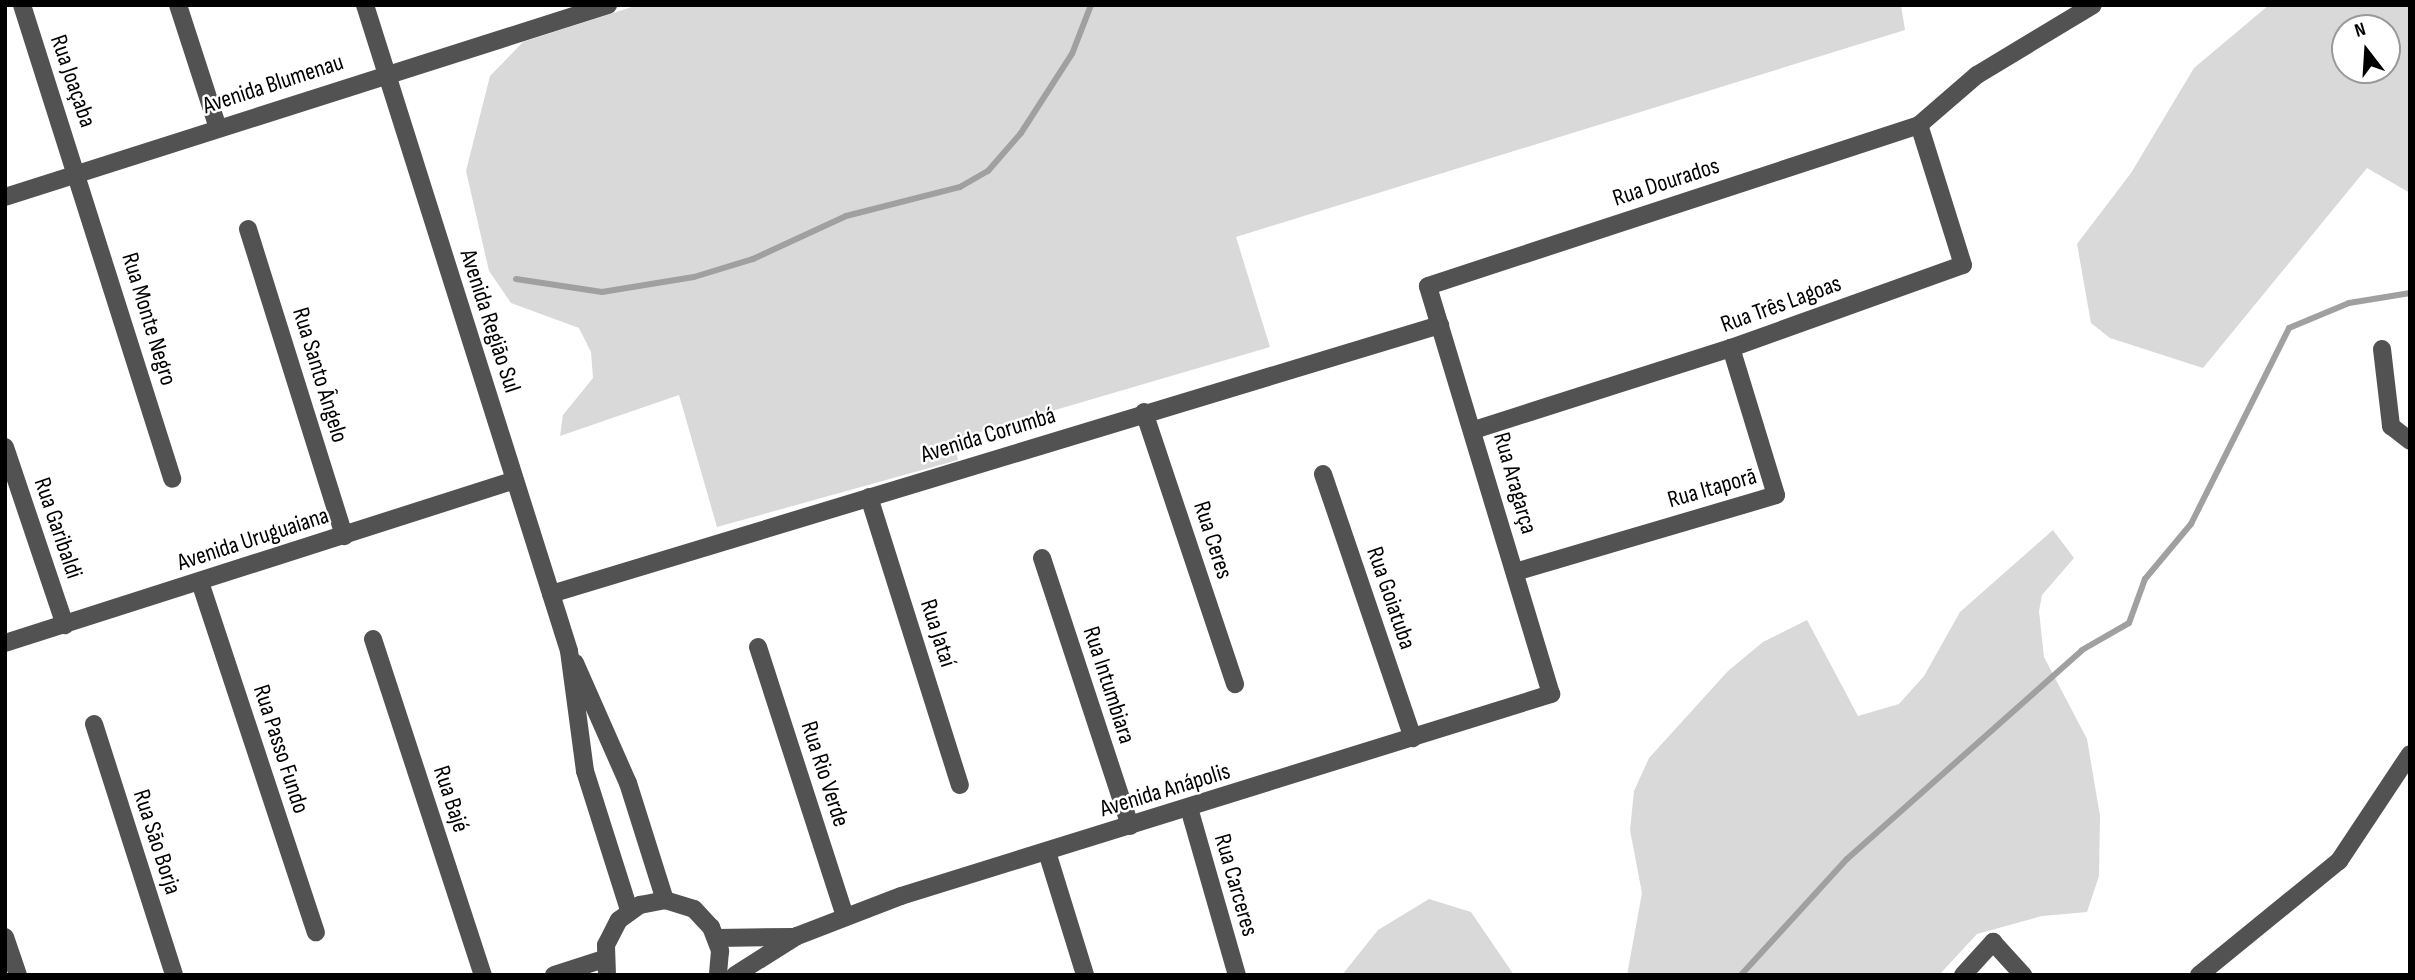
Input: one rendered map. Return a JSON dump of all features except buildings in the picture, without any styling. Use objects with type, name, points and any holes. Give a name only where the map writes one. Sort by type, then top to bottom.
[{"type":"street","name":"Rua Joaçaba","points":[[22,5],[78,173]]},
{"type":"street","points":[[178,5],[218,128]]},
{"type":"street","name":"Avenida Região Sul","points":[[365,5],[569,651],[628,783],[665,900]]},
{"type":"street","name":"Avenida Blumenau","points":[[5,197],[386,72],[554,13],[608,5]]},
{"type":"street","points":[[1919,125],[1978,75],[2093,5]]},
{"type":"street","name":"Rua Dourados","points":[[1428,286],[1919,125]]},
{"type":"street","name":"Rua Três Lagoas","points":[[1474,430],[1731,348],[1963,264],[1919,125]]},
{"type":"street","name":"Rua Monte Negro","points":[[78,173],[172,479]]},
{"type":"street","name":"Rua Santo Ângelo","points":[[248,229],[344,536]]},
{"type":"street","name":"Rua Aragarça","points":[[1428,286],[1474,430],[1551,694]]},
{"type":"street","name":"Avenida Corumbá","points":[[551,594],[1144,412],[1440,325]]},
{"type":"street","name":"Rua Itaporã","points":[[1515,572],[1776,495],[1731,348]]},
{"type":"street","points":[[2382,349],[2391,426],[2410,441]]},
{"type":"street","name":"Rua Ceres","points":[[1144,412],[1235,684]]},
{"type":"street","name":"Rua Garibaldi","points":[[5,447],[65,625]]},
{"type":"street","name":"Rua Goiatuba","points":[[1323,474],[1413,738]]},
{"type":"street","name":"Avenida Uruguaiana","points":[[5,643],[515,480]]},
{"type":"street","name":"Rua Jataí","points":[[869,496],[960,785]]},
{"type":"street","name":"Rua Intumbiara","points":[[1042,558],[1130,826]]},
{"type":"street","name":"Rua Passo Fundo","points":[[200,582],[316,932]]},
{"type":"street","name":"Rua Bajé","points":[[373,639],[483,975]]},
{"type":"street","name":"Rua Rio Verde","points":[[758,647],[845,916]]},
{"type":"street","name":"Avenida Região Sul","points":[[569,651],[585,771],[629,910]]},
{"type":"street","name":"Avenida Anápolis","points":[[734,975],[797,936],[845,916],[1551,694]]},
{"type":"street","name":"Rua São Borja","points":[[94,724],[174,975]]},
{"type":"street","points":[[2199,975],[2339,861],[2410,754]]},
{"type":"street","name":"Rua Carceres","points":[[1189,808],[1237,975]]},
{"type":"street","points":[[1047,852],[1085,975]]},
{"type":"street","points":[[554,975],[605,967],[611,932],[629,910],[665,900],[699,913],[717,938],[718,975]]},
{"type":"street","name":"Avenida Anápolis","points":[[717,938],[797,936]]},
{"type":"street","points":[[5,937],[18,975]]},
{"type":"street","points":[[1963,975],[1993,942],[2023,975]]},
{"type":"shaded area","points":[[638,5],[1901,5],[1905,30],[1236,237],[1270,347],[953,440],[958,460],[717,527],[679,395],[560,436],[563,415],[593,378],[591,352],[579,328],[511,303],[489,271],[466,171],[490,76],[523,42]]},
{"type":"shaded area","points":[[2269,5],[2410,5],[2410,193],[2367,168],[2203,368],[2110,338],[2091,323],[2077,244],[2131,173],[2194,68]]},
{"type":"shaded area","points":[[2053,530],[2074,558],[2042,595],[2039,611],[2044,657],[2087,739],[2100,816],[2099,876],[2087,912],[2042,916],[1977,934],[1939,975],[1627,975],[1642,893],[1630,830],[1634,791],[1649,758],[1728,671],[1763,642],[1807,620],[1858,716],[1899,704],[1924,676],[1960,612]]},
{"type":"shaded area","points":[[1429,899],[1471,912],[1514,975],[1342,975],[1378,930]]},
{"type":"waterway","points":[[516,279],[602,292],[694,277],[753,259],[846,216],[960,187],[988,171],[1021,133],[1072,54],[1091,5]]},
{"type":"waterway","points":[[1741,975],[1847,859],[2082,650],[2129,623],[2145,579],[2191,524],[2289,328],[2349,303],[2410,293]]}]
